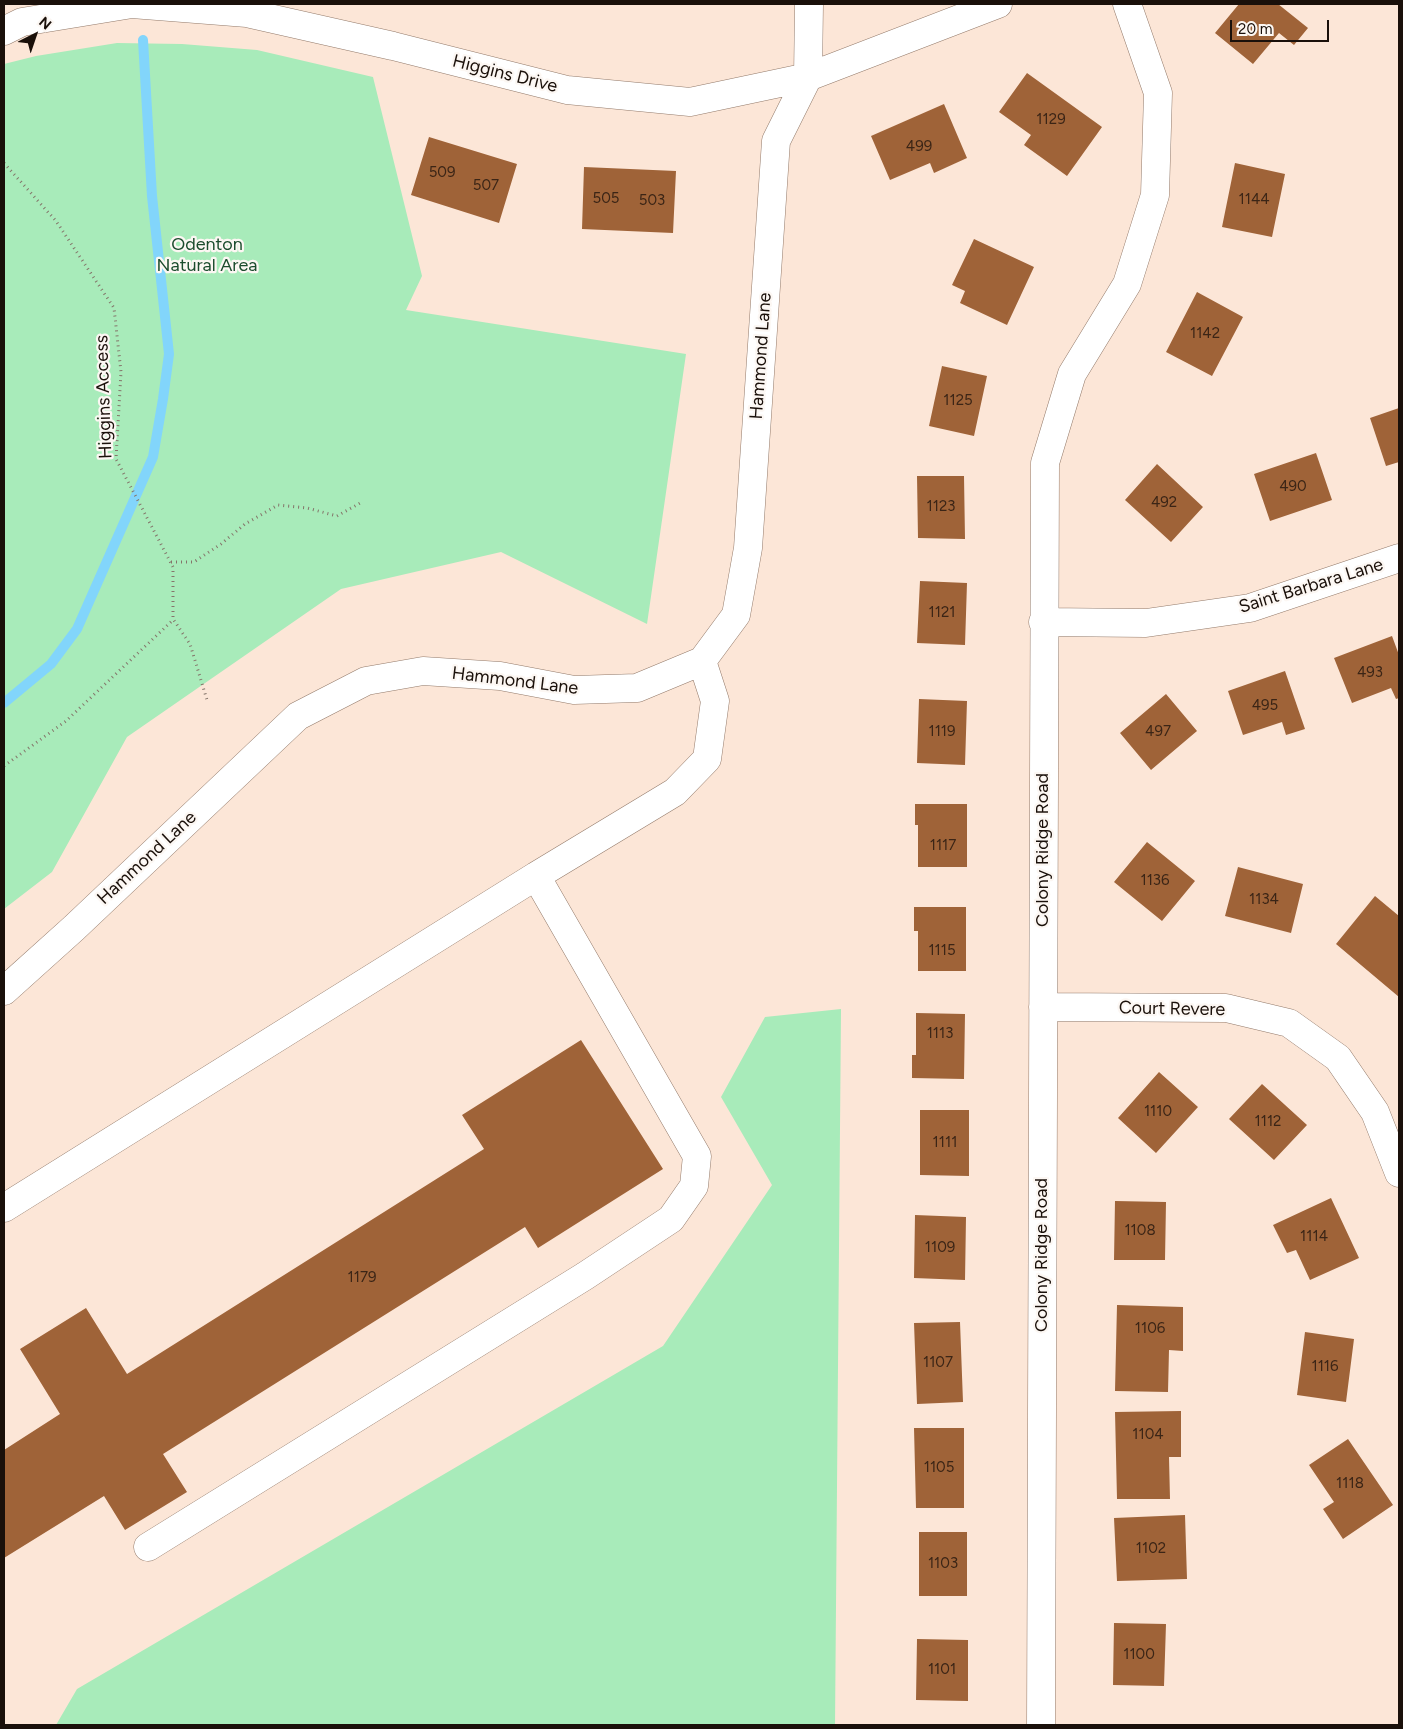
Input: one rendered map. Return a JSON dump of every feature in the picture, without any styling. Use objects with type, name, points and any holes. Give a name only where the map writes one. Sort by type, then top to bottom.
[{"type":"street","name":"Higgins Drive","points":[[4,31],[22,22],[132,4],[247,13],[393,46],[567,90],[690,102],[808,77],[998,4]]},
{"type":"street","name":"Hammond Lane","points":[[4,992],[298,716],[366,681],[423,670],[500,676],[574,690],[637,688],[702,661],[736,615],[748,548],[776,140],[808,77],[809,4]]},
{"type":"street","name":"Colony Ridge Road","points":[[1041,1725],[1045,463],[1072,374],[1127,284],[1156,195],[1158,93],[1127,4]]},
{"type":"street","name":"Saint Barbara Lane","points":[[1043,622],[1146,623],[1250,608],[1399,558]]},
{"type":"street","points":[[4,1208],[536,876],[675,792],[707,759],[716,701],[702,661]]},
{"type":"street","points":[[148,1547],[585,1276],[671,1219],[694,1186],[697,1156],[536,876]]},
{"type":"street","name":"Court Revere","points":[[1043,1007],[1226,1008],[1289,1023],[1338,1058],[1375,1112],[1399,1173]]},
{"type":"path","name":"Higgins Access","points":[[4,162],[56,221],[114,308],[121,372],[116,460],[170,562]]},
{"type":"path","points":[[170,562],[194,562],[221,544],[245,524],[278,505],[307,508],[337,516],[362,502]]},
{"type":"path","points":[[170,562],[173,567],[173,620],[190,644],[206,700]]},
{"type":"path","points":[[4,766],[66,721],[173,620]]},
{"type":"green space","name":"Odenton Natural Area","points":[[117,43],[182,44],[257,50],[373,77],[422,276],[406,310],[686,354],[647,624],[501,552],[341,589],[127,737],[52,872],[4,909],[4,64],[36,56]]},
{"type":"green space","points":[[841,1009],[835,1725],[56,1725],[77,1689],[663,1346],[772,1185],[721,1097],[765,1017]]},
{"type":"building","points":[[1239,4],[1278,4],[1308,28],[1294,45],[1279,33],[1253,64],[1215,33]]},
{"type":"building","points":[[1027,73],[1102,127],[1067,176],[1024,145],[1031,135],[999,112]]},
{"type":"building","points":[[944,104],[967,158],[934,173],[930,163],[890,180],[871,136]]},
{"type":"building","points":[[429,137],[517,164],[499,223],[411,195]]},
{"type":"building","points":[[1235,163],[1285,174],[1272,237],[1222,227]]},
{"type":"building","points":[[584,167],[676,171],[673,233],[582,229]]},
{"type":"building","points":[[974,239],[1034,267],[1007,325],[960,303],[965,291],[952,285]]},
{"type":"building","points":[[1197,292],[1243,317],[1212,376],[1166,352]]},
{"type":"building","points":[[942,366],[987,376],[974,436],[929,426]]},
{"type":"building","points":[[1399,408],[1399,462],[1386,466],[1370,418]]},
{"type":"building","points":[[1316,453],[1332,500],[1270,521],[1254,474]]},
{"type":"building","points":[[1157,464],[1203,507],[1171,542],[1125,500]]},
{"type":"building","points":[[917,476],[964,476],[965,539],[918,538]]},
{"type":"building","points":[[920,581],[967,583],[965,645],[917,643]]},
{"type":"building","points":[[1392,636],[1399,655],[1399,698],[1396,699],[1391,688],[1352,703],[1334,658]]},
{"type":"building","points":[[1285,671],[1305,729],[1286,735],[1282,722],[1243,735],[1228,691]]},
{"type":"building","points":[[1166,694],[1197,731],[1151,770],[1120,733]]},
{"type":"building","points":[[919,699],[967,701],[965,765],[917,763]]},
{"type":"building","points":[[915,804],[967,804],[967,867],[918,867],[918,825],[915,825]]},
{"type":"building","points":[[1147,842],[1195,881],[1162,921],[1114,882]]},
{"type":"building","points":[[1238,867],[1303,884],[1291,933],[1225,916]]},
{"type":"building","points":[[1375,896],[1399,916],[1399,997],[1336,944]]},
{"type":"building","points":[[914,907],[966,907],[966,971],[918,971],[918,931],[914,931]]},
{"type":"building","points":[[916,1013],[965,1014],[964,1079],[912,1078],[912,1055],[916,1055]]},
{"type":"building","points":[[581,1040],[663,1169],[538,1248],[525,1227],[163,1454],[187,1492],[125,1530],[104,1496],[4,1558],[4,1450],[60,1414],[20,1349],[86,1308],[127,1374],[484,1149],[462,1115]]},
{"type":"building","points":[[1159,1072],[1198,1107],[1156,1153],[1118,1118]]},
{"type":"building","points":[[1262,1084],[1307,1125],[1274,1160],[1229,1119]]},
{"type":"building","points":[[920,1110],[969,1110],[969,1176],[920,1175]]},
{"type":"building","points":[[1331,1198],[1359,1258],[1310,1280],[1296,1250],[1287,1253],[1273,1225]]},
{"type":"building","points":[[1115,1201],[1166,1202],[1165,1260],[1114,1260]]},
{"type":"building","points":[[915,1215],[966,1217],[965,1280],[914,1278]]},
{"type":"building","points":[[1117,1305],[1183,1307],[1183,1351],[1169,1350],[1168,1392],[1115,1391]]},
{"type":"building","points":[[960,1322],[963,1402],[917,1404],[914,1323]]},
{"type":"building","points":[[1305,1332],[1354,1339],[1346,1402],[1297,1395]]},
{"type":"building","points":[[1181,1411],[1181,1457],[1169,1457],[1170,1499],[1117,1499],[1115,1412]]},
{"type":"building","points":[[914,1428],[964,1428],[964,1508],[916,1508]]},
{"type":"building","points":[[1348,1439],[1393,1505],[1343,1539],[1323,1509],[1334,1502],[1309,1465]]},
{"type":"building","points":[[1185,1515],[1187,1579],[1117,1581],[1114,1518]]},
{"type":"building","points":[[919,1532],[967,1532],[967,1596],[919,1596]]},
{"type":"building","points":[[1114,1623],[1166,1624],[1164,1686],[1113,1685]]},
{"type":"building","points":[[917,1639],[968,1640],[968,1701],[916,1700]]},
{"type":"waterway","points":[[4,703],[51,664],[77,629],[153,457],[169,354],[152,196],[143,40]]}]
